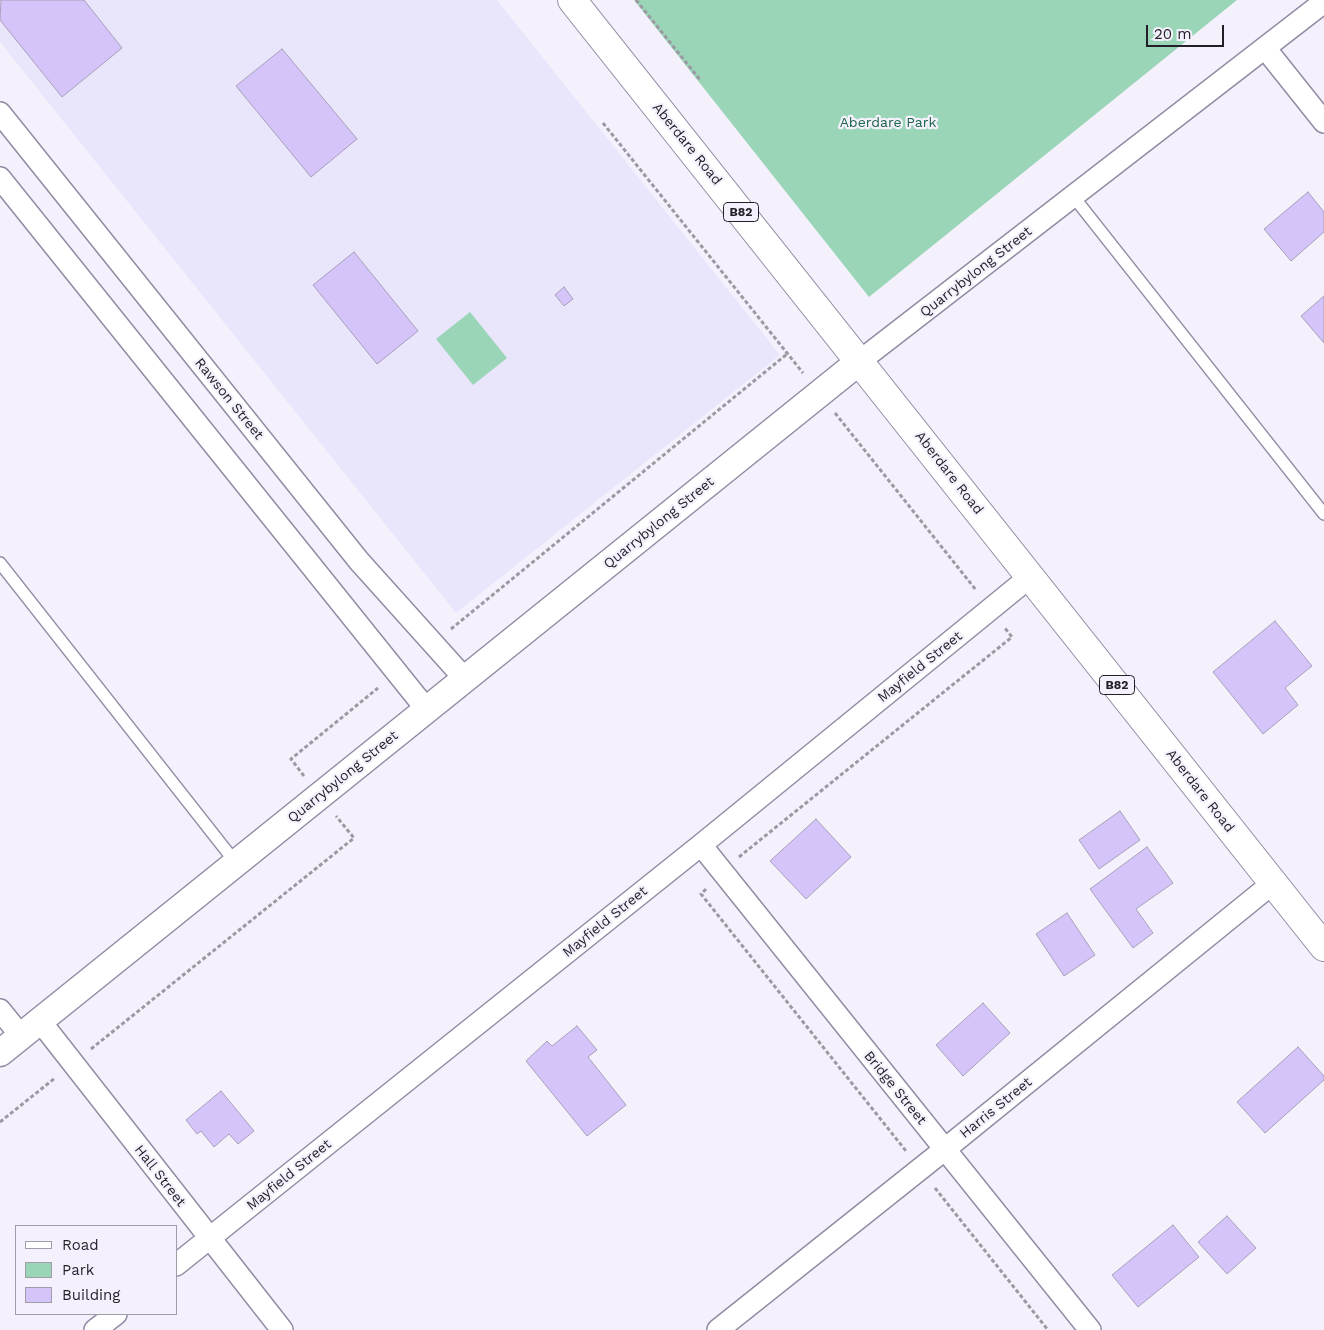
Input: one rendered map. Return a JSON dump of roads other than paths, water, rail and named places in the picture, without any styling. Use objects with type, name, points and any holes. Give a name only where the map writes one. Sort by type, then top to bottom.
[{"type":"main road","name":"Aberdare Road","points":[[572,0],[1324,947]]},
{"type":"street","name":"Quarrybylong Street","points":[[0,1053],[860,361],[1324,2]]},
{"type":"street","points":[[1265,48],[1324,122]]},
{"type":"street","name":"Rawson Street","points":[[0,113],[359,561],[466,679]]},
{"type":"street","points":[[0,178],[427,710]]},
{"type":"street","name":"Mayfield Street","points":[[178,1263],[701,845],[1031,576]]},
{"type":"street","name":"Bridge Street","points":[[701,845],[1090,1330]]},
{"type":"street","name":"Harris Street","points":[[718,1330],[944,1150],[1273,882]]},
{"type":"street","name":"Hall Street","points":[[0,1010],[30,1028],[209,1238],[282,1330]]},
{"type":"street","points":[[95,1330],[115,1315]]},
{"type":"lane","points":[[1073,196],[1324,514]]},
{"type":"lane","points":[[0,563],[236,863]]},
{"type":"park label","name":"Aberdare Park","points":[[888,123]]}]
